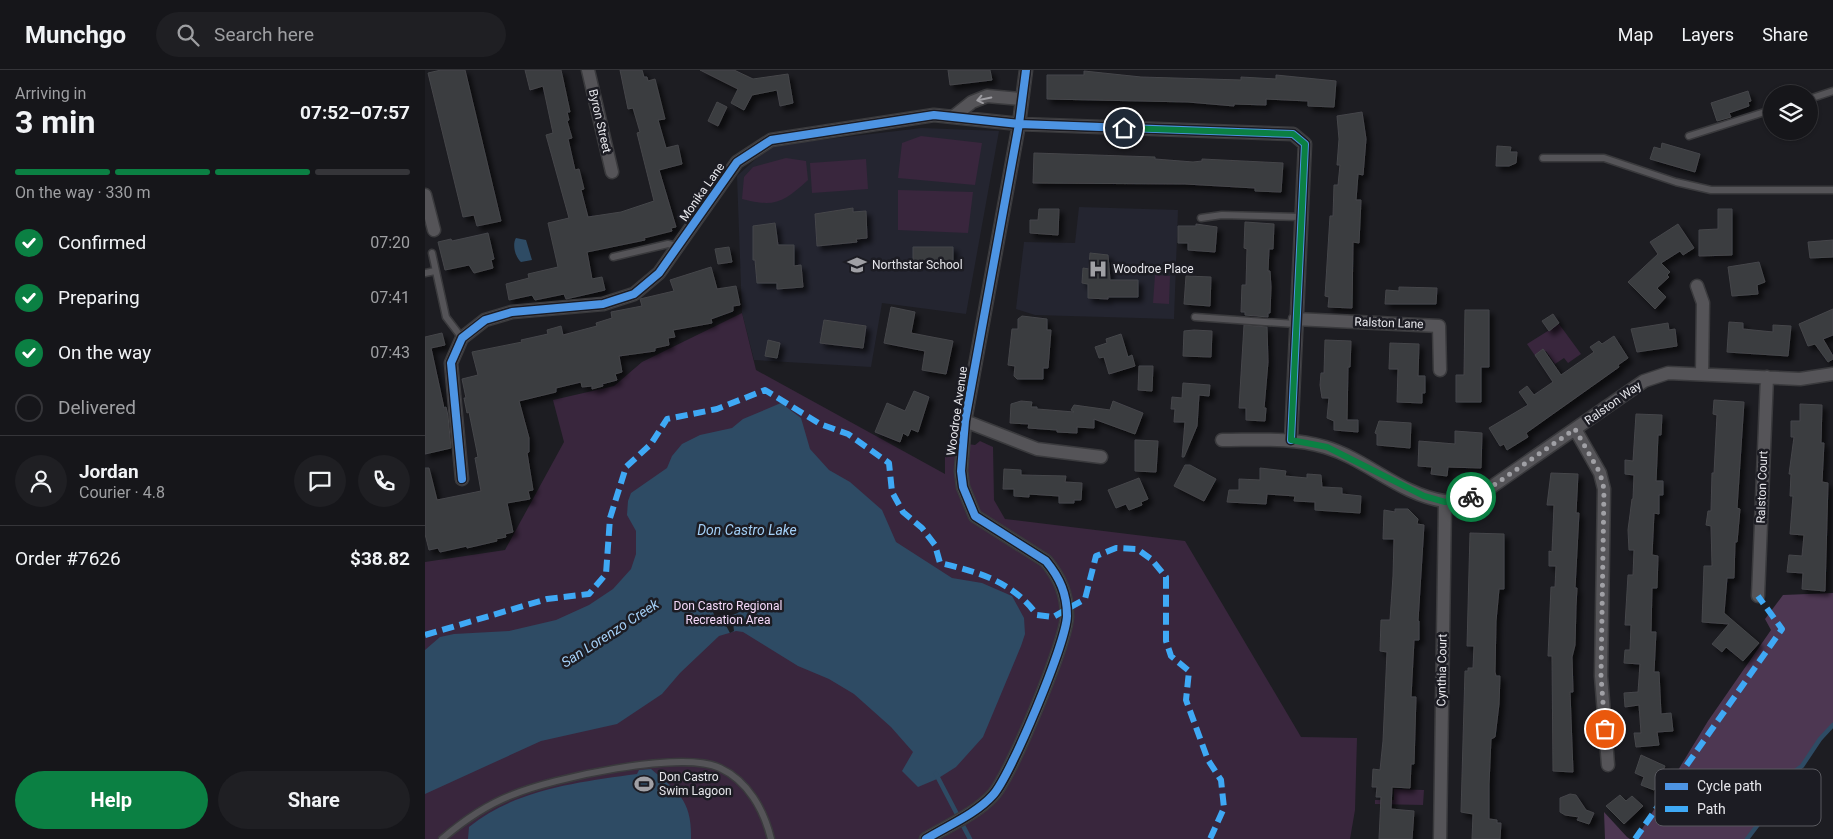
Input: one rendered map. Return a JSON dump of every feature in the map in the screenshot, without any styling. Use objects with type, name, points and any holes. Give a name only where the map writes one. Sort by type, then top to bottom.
[{"type":"street","name":"Byron Street","points":[[588,70],[612,172]]},
{"type":"street","name":"Woodroe Avenue","points":[[926,839],[977,808],[993,795],[1008,770],[1061,645],[1066,627],[1067,609],[1060,580],[1046,561],[975,516],[963,487],[961,471],[965,421],[1019,124],[1026,70]]},
{"type":"street","points":[[953,117],[972,102],[987,96],[1022,99]]},
{"type":"street","name":"Monika Lane","points":[[462,338],[485,320],[512,312],[603,304],[634,294],[659,273],[737,162],[771,140],[933,115],[1019,124]]},
{"type":"street","points":[[1019,124],[1293,134],[1305,144],[1295,322],[1291,440]]},
{"type":"street","points":[[425,195],[434,230]]},
{"type":"street","points":[[1697,286],[1703,303],[1702,373]]},
{"type":"street","name":"Ralston Lane","points":[[1295,322],[1439,326],[1440,370]]},
{"type":"street","points":[[462,338],[451,363],[462,479]]},
{"type":"street","name":"Ralston Way","points":[[1222,440],[1291,440],[1327,447],[1424,496],[1445,502],[1465,499],[1484,492],[1644,381],[1668,373],[1814,378],[1833,374]]},
{"type":"street","name":"Ralston Court","points":[[1758,596],[1767,377]]},
{"type":"street","points":[[965,421],[1037,449],[1101,457]]},
{"type":"street","points":[[1575,429],[1600,473],[1604,489],[1601,676],[1608,765]]},
{"type":"street","name":"Cynthia Court","points":[[1439,839],[1445,502]]},
{"type":"lane","points":[[1818,96],[1833,91]]},
{"type":"lane","points":[[1689,136],[1763,113]]},
{"type":"lane","points":[[1543,158],[1604,158],[1676,182],[1711,190],[1833,190]]},
{"type":"lane","points":[[1201,218],[1222,215],[1301,217]]},
{"type":"lane","points":[[613,257],[669,244],[679,246]]},
{"type":"lane","points":[[432,254],[446,317],[462,338]]},
{"type":"lane","points":[[425,273],[435,270]]},
{"type":"lane","points":[[1195,317],[1295,322]]},
{"type":"lane","points":[[442,839],[479,811],[513,794],[542,784],[569,777],[653,764],[690,761],[720,768],[748,790],[766,820],[771,839]]},
{"type":"shaded area","name":"Northstar School","points":[[922,128],[999,131],[966,314],[882,303],[871,367],[754,360],[742,313],[737,176],[770,146]]},
{"type":"shaded area","name":"Woodroe Place","points":[[1079,207],[1178,210],[1174,319],[1035,315],[1016,309],[1024,242],[1075,243]]},
{"type":"shaded area","points":[[1833,593],[1833,726],[1798,769],[1679,769],[1708,721],[1771,630],[1765,619],[1783,595]]},
{"type":"shaded area","points":[[1655,808],[1655,826],[1756,826],[1747,839],[1636,839]]},
{"type":"shaded area","points":[[1604,812],[1627,837],[1630,839],[1605,839]]},
{"type":"green space","points":[[921,136],[982,143],[975,185],[898,178],[902,143]]},
{"type":"green space","points":[[786,158],[806,161],[808,180],[792,194],[778,201],[763,203],[742,199],[744,177],[753,167]]},
{"type":"green space","points":[[866,159],[868,189],[812,193],[810,163]]},
{"type":"green space","points":[[898,190],[973,192],[968,233],[898,230]]},
{"type":"green space","points":[[1155,275],[1170,276],[1169,304],[1153,303]]},
{"type":"green space","name":"Don Castro Regional Recreation Area","points":[[742,313],[756,370],[945,474],[945,454],[949,439],[975,445],[980,441],[993,447],[994,500],[1005,519],[1185,541],[1301,737],[1357,738],[1355,810],[1350,839],[425,839],[425,562],[505,550],[564,442],[553,400],[614,386],[642,362]]},
{"type":"green space","points":[[1559,324],[1581,354],[1568,363],[1564,358],[1555,364],[1546,351],[1536,357],[1527,344]]},
{"type":"green space","points":[[1394,789],[1424,790],[1423,805],[1375,804],[1375,800],[1394,800]]},
{"type":"water","points":[[516,238],[526,240],[532,260],[521,262],[519,260],[514,247]]},
{"type":"water","name":"Don Castro Lake","points":[[781,403],[801,418],[810,449],[829,470],[850,482],[882,510],[896,542],[952,578],[982,583],[1012,596],[1024,618],[1025,634],[1021,646],[983,737],[956,767],[937,779],[918,787],[902,771],[913,752],[891,727],[854,694],[829,679],[798,666],[743,632],[736,631],[719,636],[680,673],[662,694],[617,724],[541,741],[425,794],[425,650],[440,637],[454,634],[509,631],[556,620],[589,605],[613,589],[631,569],[636,554],[636,531],[627,515],[628,501],[631,493],[667,468],[672,456],[682,444],[700,435],[732,428],[743,419]]},
{"type":"water","name":"Don Castro Swim Lagoon","points":[[651,769],[676,791],[686,806],[691,826],[691,839],[468,839],[469,827],[487,814],[507,804],[549,789],[637,774],[639,770]]},
{"type":"pier","points":[[736,605],[738,613],[732,615],[734,631],[730,633],[722,618],[716,620],[713,612]]},
{"type":"building","points":[[441,70],[465,70],[501,221],[477,226],[474,215],[463,217],[428,73]]},
{"type":"building","points":[[525,70],[561,70],[570,112],[567,112],[569,120],[567,121],[572,138],[568,139],[575,170],[579,169],[584,189],[581,190],[588,217],[621,212],[654,201],[637,133],[640,132],[633,108],[628,109],[620,70],[642,70],[644,77],[647,77],[648,81],[655,79],[665,119],[658,120],[666,148],[678,145],[682,164],[659,170],[676,227],[671,228],[672,231],[644,238],[645,240],[587,252],[592,279],[602,277],[605,290],[566,299],[564,294],[535,300],[532,295],[509,300],[506,284],[529,278],[528,274],[558,267],[548,223],[569,218],[546,135],[553,133],[543,86],[530,90]]},
{"type":"building","points":[[700,70],[734,70],[753,79],[788,74],[793,103],[780,106],[777,90],[752,95],[744,110],[731,103],[738,89]]},
{"type":"building","points":[[948,70],[990,70],[992,80],[950,85]]},
{"type":"building","points":[[1084,71],[1141,77],[1241,80],[1241,77],[1276,79],[1276,75],[1336,81],[1334,107],[1308,106],[1308,101],[1266,99],[1266,105],[1234,104],[1234,106],[1188,102],[1047,99],[1047,75],[1084,75]]},
{"type":"building","points":[[1748,91],[1751,101],[1748,102],[1749,106],[1729,113],[1731,117],[1717,121],[1711,103]]},
{"type":"building","points":[[717,102],[727,107],[718,126],[708,121]]},
{"type":"building","points":[[1362,112],[1366,139],[1363,175],[1358,174],[1356,200],[1361,200],[1359,243],[1353,242],[1352,308],[1328,307],[1329,297],[1325,296],[1330,216],[1333,216],[1334,185],[1338,185],[1340,165],[1337,165],[1339,139],[1337,116]]},
{"type":"building","points":[[1662,143],[1700,154],[1695,172],[1650,159],[1654,147],[1661,149]]},
{"type":"building","points":[[1497,146],[1511,147],[1510,152],[1517,152],[1516,163],[1509,166],[1496,166]]},
{"type":"building","points":[[1034,153],[1155,157],[1155,159],[1193,162],[1202,161],[1202,159],[1283,163],[1281,192],[1255,191],[1255,188],[1185,184],[1033,183]]},
{"type":"building","points":[[853,208],[853,212],[866,211],[867,238],[856,239],[857,242],[817,246],[815,214]]},
{"type":"building","points":[[1039,209],[1059,209],[1058,235],[1030,233],[1030,220],[1038,220]]},
{"type":"building","points":[[1718,209],[1732,209],[1732,255],[1699,256],[1699,230],[1718,229]]},
{"type":"building","points":[[1245,222],[1274,224],[1273,249],[1269,249],[1268,271],[1270,271],[1271,287],[1270,313],[1268,313],[1268,317],[1245,315],[1245,312],[1241,312],[1242,285],[1246,285],[1247,249],[1244,248]]},
{"type":"building","points":[[775,223],[778,245],[794,245],[794,266],[801,265],[803,287],[777,289],[777,283],[757,283],[755,260],[753,260],[753,226]]},
{"type":"building","points":[[1196,224],[1217,227],[1215,252],[1188,250],[1188,243],[1178,243],[1178,226],[1196,226]]},
{"type":"building","points":[[1678,224],[1694,248],[1683,255],[1680,251],[1661,263],[1670,272],[1667,275],[1669,277],[1657,288],[1666,297],[1655,309],[1628,282],[1658,254],[1650,242]]},
{"type":"building","points":[[488,233],[494,259],[491,260],[493,268],[474,273],[469,265],[445,270],[438,242]]},
{"type":"building","points":[[1833,240],[1833,257],[1810,258],[1808,242]]},
{"type":"building","points":[[729,247],[732,262],[718,264],[715,249]]},
{"type":"building","points":[[913,247],[953,247],[953,263],[913,262]]},
{"type":"building","points":[[1090,253],[1108,255],[1110,280],[1138,280],[1138,297],[1088,298],[1088,284],[1082,283],[1083,268],[1089,269]]},
{"type":"building","points":[[1759,262],[1765,282],[1757,285],[1758,294],[1732,296],[1728,267]]},
{"type":"building","points":[[711,267],[717,289],[736,286],[740,305],[733,306],[733,311],[711,319],[712,323],[673,330],[675,337],[668,338],[669,345],[655,348],[655,351],[619,356],[622,372],[615,374],[617,380],[592,389],[592,386],[582,387],[581,382],[556,388],[556,392],[519,401],[529,438],[529,452],[527,453],[533,490],[528,491],[530,499],[507,503],[513,532],[505,534],[506,537],[496,539],[497,541],[467,548],[467,546],[440,552],[438,548],[429,550],[425,534],[425,468],[429,468],[437,500],[481,491],[475,458],[478,457],[469,412],[467,413],[462,379],[478,375],[472,352],[522,342],[521,340],[548,334],[547,330],[561,326],[563,335],[597,326],[596,323],[612,318],[611,312],[642,306],[640,299],[674,291],[670,280]]},
{"type":"building","points":[[1186,276],[1211,277],[1210,306],[1184,304]]},
{"type":"building","points":[[1399,287],[1437,288],[1436,304],[1385,304],[1386,290],[1399,291]]},
{"type":"building","points":[[891,307],[915,312],[911,333],[953,341],[946,374],[922,370],[925,351],[884,343]]},
{"type":"building","points":[[1833,309],[1833,335],[1823,339],[1833,356],[1833,359],[1828,362],[1815,344],[1808,346],[1799,324]]},
{"type":"building","points":[[1465,310],[1489,310],[1489,367],[1481,367],[1481,402],[1456,402],[1456,375],[1464,375]]},
{"type":"building","points":[[1553,314],[1559,323],[1549,331],[1542,321]]},
{"type":"building","points":[[1022,316],[1047,319],[1047,330],[1051,330],[1048,368],[1043,368],[1043,379],[1017,379],[1014,376],[1015,366],[1008,365],[1012,329],[1018,329],[1018,319]]},
{"type":"building","points":[[824,320],[866,326],[863,348],[820,343]]},
{"type":"building","points":[[1729,322],[1743,323],[1743,329],[1773,332],[1773,325],[1791,326],[1788,356],[1727,352]]},
{"type":"building","points":[[1668,323],[1669,330],[1675,329],[1677,346],[1637,352],[1631,329]]},
{"type":"building","points":[[1244,325],[1267,327],[1268,362],[1264,408],[1266,408],[1265,421],[1246,420],[1246,408],[1239,408]]},
{"type":"building","points":[[1184,331],[1212,331],[1211,357],[1183,356]]},
{"type":"building","points":[[442,333],[445,345],[431,348],[444,408],[446,407],[448,416],[451,448],[425,454],[425,337]]},
{"type":"building","points":[[1121,334],[1128,357],[1132,355],[1135,366],[1109,374],[1104,357],[1099,358],[1095,347],[1107,343],[1106,339]]},
{"type":"building","points":[[1614,336],[1628,358],[1618,365],[1619,367],[1526,433],[1528,437],[1507,450],[1504,444],[1500,446],[1489,428],[1528,405],[1519,392],[1527,386],[1534,395],[1553,382],[1535,355],[1543,349],[1561,375],[1594,352],[1590,347],[1599,341],[1602,344]]},
{"type":"building","points":[[768,340],[780,343],[777,358],[765,356]]},
{"type":"building","points":[[1325,340],[1351,341],[1350,367],[1348,367],[1347,420],[1358,420],[1358,432],[1334,430],[1334,421],[1327,418],[1329,398],[1322,398],[1320,385],[1321,373],[1324,373]]},
{"type":"building","points":[[1390,343],[1419,344],[1418,376],[1425,376],[1425,393],[1422,393],[1422,403],[1397,402],[1398,369],[1389,369]]},
{"type":"building","points":[[1139,366],[1153,366],[1152,391],[1138,390]]},
{"type":"building","points":[[1183,383],[1210,385],[1209,396],[1199,395],[1197,426],[1184,457],[1182,457],[1185,422],[1174,422],[1175,409],[1171,409],[1172,397],[1182,398]]},
{"type":"building","points":[[914,391],[929,397],[918,432],[911,429],[908,436],[903,433],[900,442],[875,432],[887,403],[905,411]]},
{"type":"building","points":[[1714,400],[1744,402],[1737,508],[1740,509],[1737,542],[1735,542],[1734,578],[1727,578],[1724,613],[1759,643],[1743,661],[1726,647],[1722,652],[1712,644],[1729,624],[1702,622],[1704,566],[1712,566],[1711,526],[1706,525],[1708,511],[1711,511],[1712,473],[1714,473],[1717,415],[1713,414]]},
{"type":"building","points":[[1021,401],[1032,402],[1031,407],[1037,407],[1037,409],[1074,412],[1071,410],[1074,405],[1110,410],[1113,401],[1143,413],[1135,434],[1094,419],[1094,428],[1077,427],[1077,433],[1057,432],[1057,430],[1028,428],[1029,424],[1010,423],[1011,404]]},
{"type":"building","points":[[1800,404],[1822,405],[1821,443],[1824,443],[1822,482],[1828,483],[1825,591],[1802,589],[1803,573],[1787,572],[1789,555],[1802,556],[1804,535],[1790,534],[1793,496],[1790,496],[1791,474],[1789,474],[1794,437],[1791,437],[1791,421],[1800,421]]},
{"type":"building","points":[[1636,414],[1662,415],[1661,435],[1658,435],[1656,481],[1663,481],[1663,495],[1659,495],[1659,514],[1654,513],[1652,555],[1658,556],[1657,588],[1652,588],[1651,632],[1656,632],[1654,672],[1659,672],[1661,714],[1671,713],[1673,731],[1657,732],[1659,745],[1636,747],[1634,733],[1641,733],[1639,705],[1625,707],[1624,693],[1638,692],[1640,664],[1624,663],[1625,650],[1630,650],[1631,625],[1625,625],[1628,575],[1633,575],[1634,550],[1629,550],[1628,530],[1633,499],[1634,475],[1625,474],[1625,460],[1633,461]]},
{"type":"building","points":[[1379,421],[1411,423],[1410,448],[1377,445],[1377,434],[1375,433]]},
{"type":"building","points":[[1455,431],[1482,433],[1481,468],[1448,467],[1447,476],[1431,474],[1432,467],[1418,466],[1419,441],[1455,444]]},
{"type":"building","points":[[1135,440],[1158,441],[1156,472],[1135,471]]},
{"type":"building","points":[[1185,465],[1190,465],[1216,479],[1204,501],[1174,486]]},
{"type":"building","points":[[1260,468],[1286,471],[1285,476],[1307,478],[1307,474],[1321,475],[1322,487],[1342,488],[1342,494],[1361,496],[1360,513],[1315,510],[1315,502],[1294,501],[1295,496],[1267,494],[1266,504],[1227,502],[1229,490],[1239,490],[1239,479],[1260,480]]},
{"type":"building","points":[[1004,469],[1021,470],[1021,475],[1066,476],[1065,482],[1082,483],[1081,500],[1074,500],[1074,503],[1059,503],[1059,496],[1029,494],[1029,497],[1014,496],[1014,489],[1003,489]]},
{"type":"building","points":[[1551,473],[1578,474],[1576,513],[1579,513],[1575,588],[1577,588],[1575,645],[1572,657],[1573,692],[1570,692],[1573,772],[1553,771],[1552,656],[1548,656],[1551,587],[1555,587],[1556,566],[1549,566],[1549,551],[1552,552],[1554,505],[1547,505]]},
{"type":"building","points":[[1139,478],[1148,499],[1141,502],[1142,505],[1129,510],[1126,504],[1116,508],[1108,490]]},
{"type":"building","points":[[1395,509],[1408,509],[1418,519],[1417,524],[1424,525],[1418,621],[1419,640],[1414,640],[1411,697],[1416,697],[1414,764],[1411,764],[1410,788],[1392,787],[1391,809],[1414,811],[1412,839],[1379,839],[1381,797],[1376,797],[1377,787],[1372,787],[1373,769],[1380,770],[1383,741],[1387,652],[1380,651],[1381,620],[1390,620],[1393,576],[1394,539],[1383,539],[1384,510],[1395,512]]},
{"type":"building","points":[[1470,533],[1504,534],[1504,589],[1499,589],[1496,621],[1495,672],[1496,676],[1500,676],[1499,704],[1495,737],[1491,739],[1489,784],[1489,819],[1497,820],[1497,823],[1501,823],[1500,839],[1472,839],[1473,814],[1461,812],[1465,671],[1468,671],[1468,668],[1473,668],[1474,646],[1467,646]]},
{"type":"building","points":[[1641,755],[1665,766],[1664,769],[1655,769],[1654,790],[1641,785],[1644,777],[1635,773]]},
{"type":"building","points":[[1570,794],[1576,795],[1586,810],[1594,813],[1589,824],[1577,820],[1579,817],[1565,815],[1560,812],[1560,798]]},
{"type":"building","points":[[1620,795],[1626,801],[1632,796],[1643,806],[1624,824],[1606,806]]},
{"type":"waterway","name":"San Lorenzo Creek","points":[[1798,769],[1833,725]]},
{"type":"waterway","name":"San Lorenzo Creek","points":[[936,774],[970,839]]},
{"type":"waterway","name":"San Lorenzo Creek","points":[[1747,839],[1757,826]]},
{"type":"marked path","points":[[425,635],[547,599],[589,594],[606,574],[610,518],[626,467],[651,444],[667,419],[717,409],[765,390],[820,424],[848,434],[889,463],[892,492],[903,512],[922,528],[935,545],[940,563],[968,570],[1006,586],[1028,604],[1037,615],[1053,617],[1085,599],[1096,556],[1116,548],[1137,549],[1151,559],[1166,577],[1166,641],[1171,656],[1189,671],[1186,700],[1208,760],[1221,780],[1224,808],[1210,839]]},
{"type":"marked path","points":[[1684,769],[1782,629],[1758,596]]},
{"type":"marked path","points":[[1635,839],[1655,810]]},
{"type":"cycle path","points":[[926,839],[978,808],[993,795],[1001,783],[1024,737],[1048,679],[1058,653],[1067,616],[1064,593],[1051,567],[1046,561],[975,516],[963,487],[961,471],[965,421],[1019,124],[1026,70]]},
{"type":"cycle path","points":[[462,479],[451,363],[462,338],[485,320],[512,312],[603,304],[634,294],[659,273],[737,162],[771,140],[934,115],[1019,124],[1293,134],[1305,144],[1291,440]]},
{"type":"way so far","points":[[1471,497],[1484,492],[1575,429],[1600,473],[1604,489],[1601,676],[1605,729]]},
{"type":"place","name":"Northstar School","points":[[857,265]]},
{"type":"place","name":"Woodroe Place","points":[[1098,269]]},
{"type":"place","name":"Don Castro Swim Lagoon","points":[[644,784]]},
{"type":"route","points":[[1124,128],[1293,134],[1305,144],[1291,440],[1327,447],[1424,496],[1445,502],[1471,497]]}]
